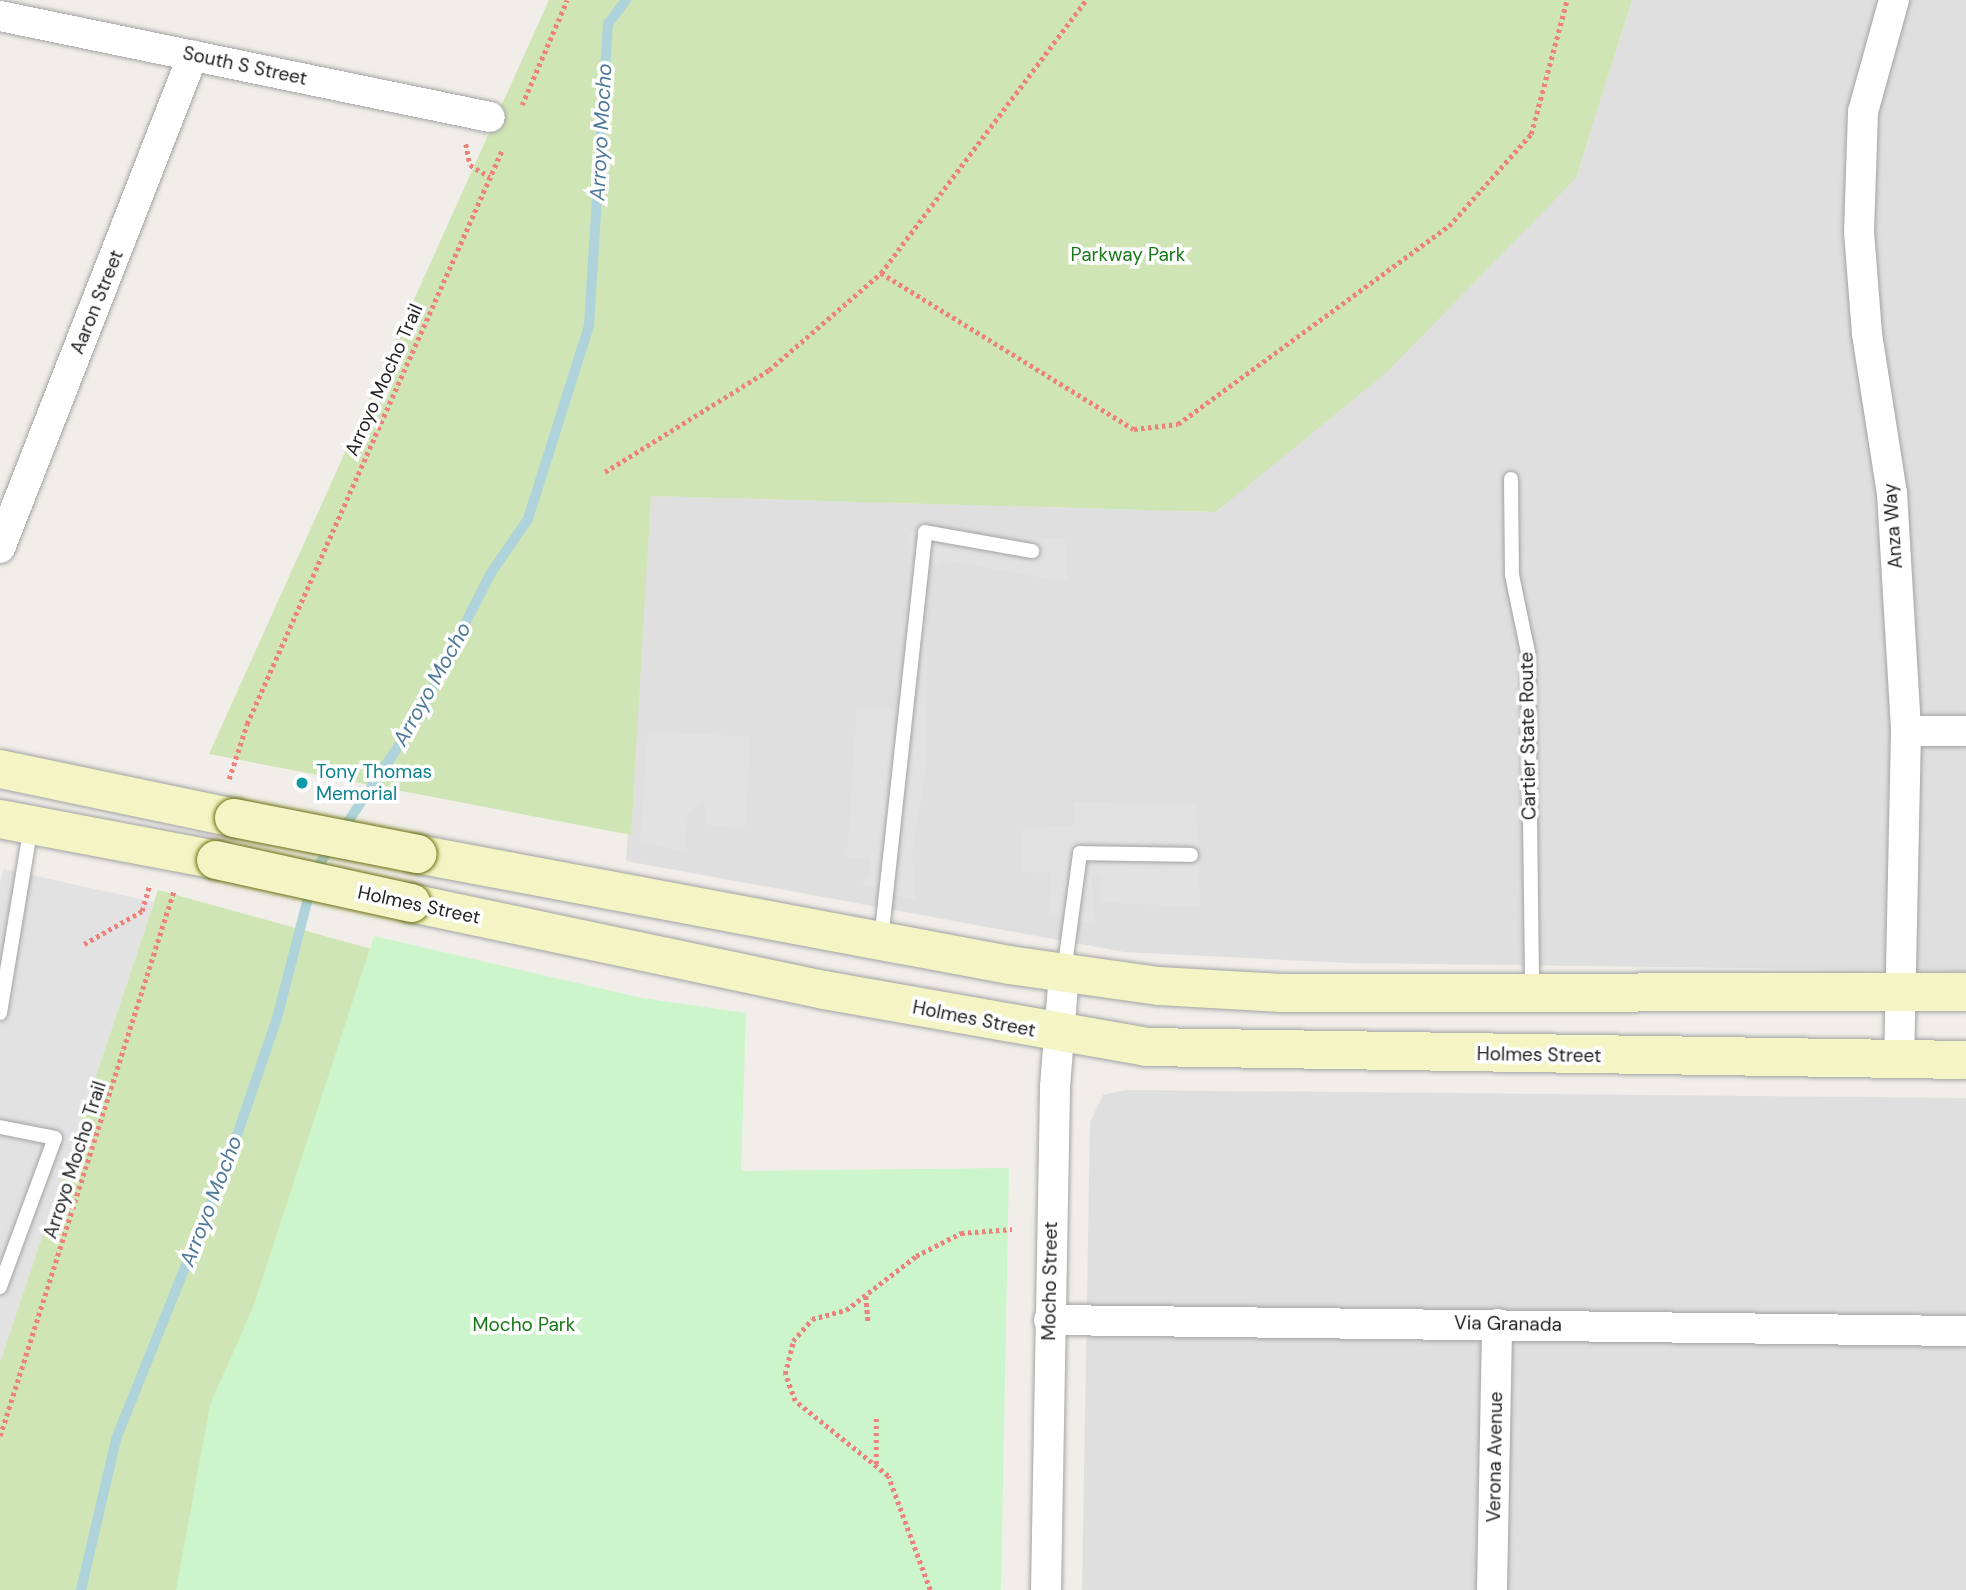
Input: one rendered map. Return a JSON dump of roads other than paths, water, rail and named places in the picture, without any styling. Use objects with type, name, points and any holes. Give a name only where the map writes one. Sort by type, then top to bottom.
[{"type":"main road","points":[[0,769],[417,854],[880,941],[1064,973],[1208,990],[1532,994],[1966,992]]},
{"type":"main road","name":"Holmes Street","points":[[16,822],[216,860],[411,903],[1058,1035],[1192,1050],[1966,1059]]},
{"type":"street","name":"Anza Way","points":[[1894,0],[1863,112],[1859,232],[1867,334],[1892,493],[1906,731],[1899,1059]]},
{"type":"street","name":"South S Street","points":[[0,16],[193,55],[505,124]]},
{"type":"street","name":"Aaron Street","points":[[0,548],[193,55]]},
{"type":"street","points":[[1906,731],[1966,732]]},
{"type":"street","name":"Mocho Street","points":[[1046,1590],[1049,1320],[1058,1035],[1064,973]]},
{"type":"street","name":"Via Granada","points":[[1049,1320],[1966,1331]]},
{"type":"street","name":"Verona Avenue","points":[[1492,1590],[1497,1324]]},
{"type":"lane","name":"Cartier State Route","points":[[1511,479],[1512,575],[1528,652],[1532,994]]},
{"type":"lane","points":[[880,941],[925,532],[1032,551]]},
{"type":"lane","points":[[0,1013],[16,822]]},
{"type":"lane","points":[[1064,973],[1080,853],[1191,855]]},
{"type":"lane","points":[[0,1127],[55,1138],[0,1287]]},
{"type":"waterway","name":"Arroyo Mocho","points":[[341,832],[416,720],[491,573],[528,519],[589,325],[608,24],[626,0]]},
{"type":"waterway","name":"Arroyo Mocho","points":[[81,1590],[116,1439],[230,1156],[277,1018],[315,871],[332,845]]},
{"type":"place","name":"Tony Thomas Memorial","points":[[302,783]]},
{"type":"park label","name":"Parkway Park","points":[[1128,255]]},
{"type":"park label","name":"Mocho Park","points":[[524,1325]]}]
